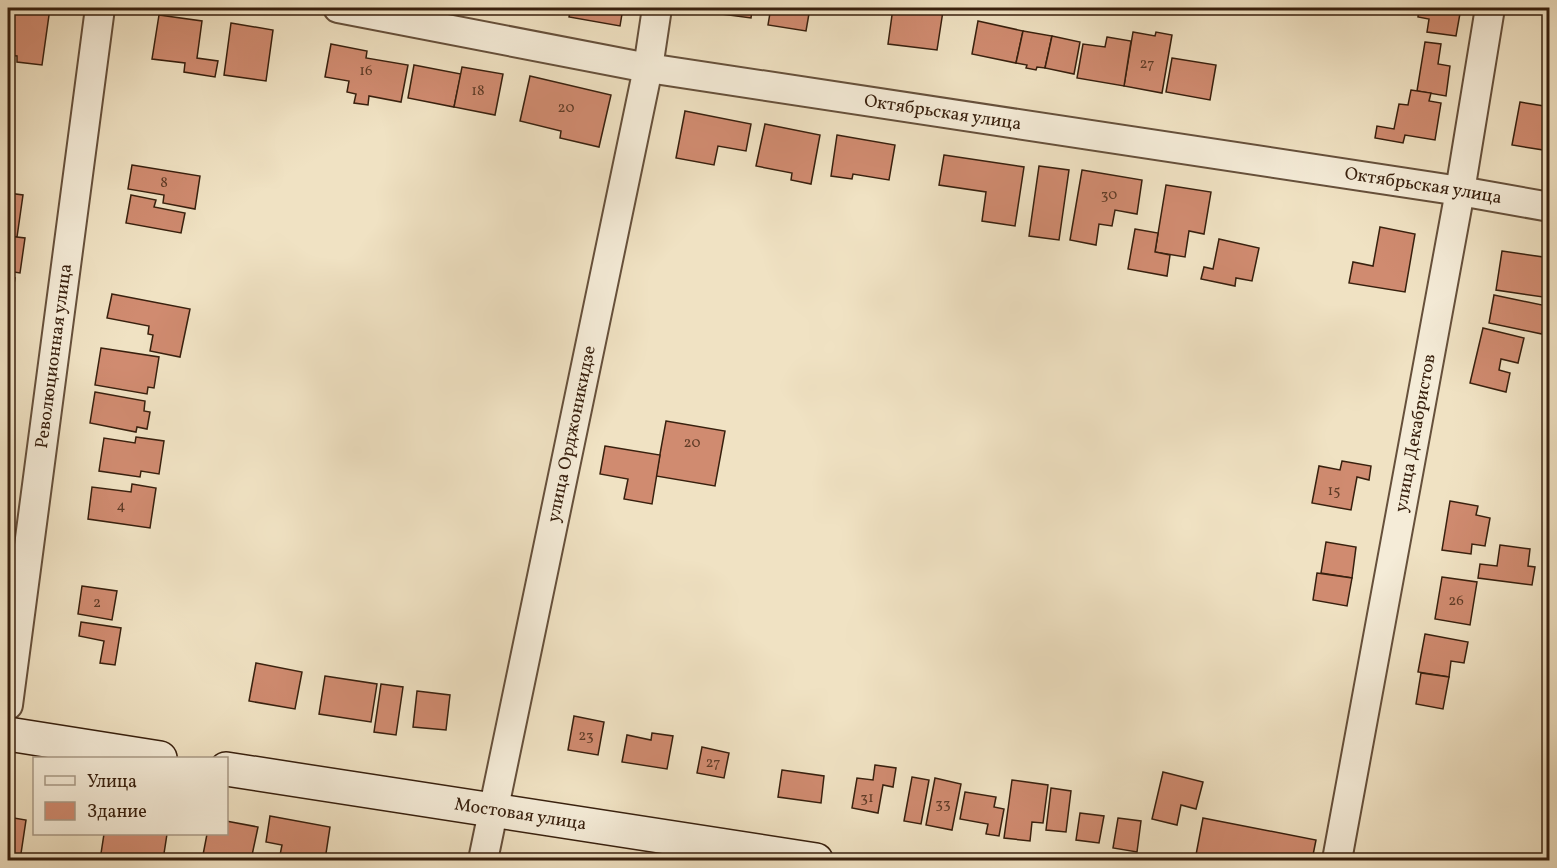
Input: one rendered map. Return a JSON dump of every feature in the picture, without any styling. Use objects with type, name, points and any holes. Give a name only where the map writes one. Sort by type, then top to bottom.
[{"type":"street","name":"Революционная улица","points":[[8,705],[100,8]]},
{"type":"street","name":"Октябрьская улица","points":[[338,8],[648,68],[1460,191],[1550,207]]},
{"type":"street","name":"улица Орджоникидзе","points":[[483,861],[648,68],[657,8]]},
{"type":"street","name":"улица Декабристов","points":[[1337,861],[1460,191],[1490,8]]},
{"type":"street","points":[[8,734],[148,757]]},
{"type":"street","name":"Мостовая улица","points":[[228,769],[816,861]]},
{"type":"building","points":[[8,8],[50,8],[42,65],[17,62],[17,56],[8,55]]},
{"type":"building","points":[[571,8],[623,8],[620,26],[569,17]]},
{"type":"building","points":[[723,8],[810,8],[806,31],[768,25],[770,13],[752,10],[751,18],[722,14]]},
{"type":"building","points":[[893,8],[943,11],[937,50],[888,44]]},
{"type":"building","points":[[1419,8],[1461,8],[1456,36],[1427,32],[1429,19],[1418,17]]},
{"type":"building","points":[[159,15],[202,21],[197,58],[218,61],[215,77],[184,72],[185,63],[152,59]]},
{"type":"building","points":[[978,21],[1023,31],[1016,63],[972,54]]},
{"type":"building","points":[[231,23],[273,30],[266,81],[224,75]]},
{"type":"building","points":[[1023,31],[1052,36],[1045,68],[1037,67],[1036,70],[1016,63]]},
{"type":"building","points":[[1133,32],[1155,36],[1156,32],[1172,35],[1162,93],[1124,86]]},
{"type":"building","points":[[1052,36],[1080,42],[1074,74],[1045,68]]},
{"type":"building","points":[[1107,37],[1131,41],[1124,86],[1077,78],[1083,44],[1105,47]]},
{"type":"building","points":[[1425,42],[1441,44],[1438,64],[1450,66],[1446,96],[1417,91]]},
{"type":"building","points":[[331,44],[367,51],[366,58],[408,65],[401,102],[369,96],[368,105],[354,103],[356,94],[347,92],[349,81],[325,77]]},
{"type":"building","points":[[1172,58],[1216,65],[1210,100],[1166,92]]},
{"type":"building","points":[[414,65],[461,74],[454,107],[408,98]]},
{"type":"building","points":[[462,67],[503,74],[495,115],[454,107]]},
{"type":"building","points":[[530,76],[611,95],[599,147],[560,138],[561,131],[520,121]]},
{"type":"building","points":[[1411,90],[1431,93],[1429,101],[1441,103],[1435,140],[1405,135],[1403,143],[1375,138],[1377,126],[1394,129],[1399,104],[1408,105]]},
{"type":"building","points":[[1520,102],[1550,107],[1550,151],[1512,145]]},
{"type":"building","points":[[685,111],[751,124],[746,151],[718,146],[714,165],[676,158]]},
{"type":"building","points":[[765,124],[820,135],[811,184],[791,180],[792,173],[756,166]]},
{"type":"building","points":[[837,135],[895,145],[889,180],[853,174],[852,179],[831,176]]},
{"type":"building","points":[[944,155],[1024,167],[1015,226],[982,221],[986,192],[939,185]]},
{"type":"building","points":[[132,165],[200,176],[195,209],[163,203],[164,195],[128,189]]},
{"type":"building","points":[[1039,166],[1069,170],[1059,240],[1029,236]]},
{"type":"building","points":[[1082,170],[1142,180],[1137,214],[1115,210],[1112,226],[1099,224],[1096,245],[1070,240]]},
{"type":"building","points":[[1166,185],[1211,192],[1204,234],[1189,231],[1185,257],[1155,252]]},
{"type":"building","points":[[8,193],[23,195],[17,237],[8,236]]},
{"type":"building","points":[[131,195],[156,200],[154,207],[185,213],[181,233],[126,223]]},
{"type":"building","points":[[1380,227],[1415,234],[1405,292],[1349,283],[1353,262],[1373,266]]},
{"type":"building","points":[[1135,229],[1158,233],[1155,252],[1170,255],[1167,276],[1128,269]]},
{"type":"building","points":[[8,236],[25,238],[20,273],[8,271]]},
{"type":"building","points":[[1219,239],[1259,248],[1252,281],[1236,278],[1235,286],[1201,279],[1204,267],[1213,269]]},
{"type":"building","points":[[1502,251],[1550,258],[1550,298],[1496,290]]},
{"type":"building","points":[[8,277],[15,278],[8,323]]},
{"type":"building","points":[[112,294],[190,309],[180,357],[150,351],[153,335],[148,334],[149,326],[107,318]]},
{"type":"building","points":[[1494,295],[1547,306],[1542,334],[1489,323]]},
{"type":"building","points":[[1483,328],[1524,338],[1518,363],[1501,359],[1499,370],[1510,373],[1506,392],[1470,383]]},
{"type":"building","points":[[101,348],[159,357],[154,388],[148,387],[147,394],[95,385]]},
{"type":"building","points":[[95,392],[145,401],[144,411],[150,412],[147,429],[137,427],[136,432],[90,423]]},
{"type":"building","points":[[666,421],[725,431],[715,486],[656,476]]},
{"type":"building","points":[[136,437],[164,441],[159,474],[141,471],[140,477],[99,471],[104,438],[135,443]]},
{"type":"building","points":[[605,446],[660,455],[652,504],[624,499],[628,479],[600,474]]},
{"type":"building","points":[[1342,461],[1371,466],[1369,480],[1357,477],[1351,510],[1312,503],[1319,466],[1340,470]]},
{"type":"building","points":[[132,484],[156,488],[150,528],[88,519],[92,487],[131,492]]},
{"type":"building","points":[[1450,501],[1478,506],[1476,515],[1490,518],[1485,546],[1472,544],[1471,554],[1442,550]]},
{"type":"building","points":[[1326,542],[1356,547],[1352,578],[1321,573]]},
{"type":"building","points":[[1500,545],[1530,549],[1528,566],[1535,567],[1532,585],[1478,578],[1480,564],[1497,566]]},
{"type":"building","points":[[1317,573],[1352,578],[1347,606],[1313,600]]},
{"type":"building","points":[[1442,577],[1477,582],[1470,625],[1435,619]]},
{"type":"building","points":[[82,586],[117,591],[112,620],[78,614]]},
{"type":"building","points":[[81,622],[121,628],[115,665],[100,663],[104,641],[79,636]]},
{"type":"building","points":[[1425,634],[1468,642],[1464,663],[1451,661],[1449,677],[1418,672]]},
{"type":"building","points":[[256,663],[302,672],[295,709],[249,701]]},
{"type":"building","points":[[1421,673],[1449,677],[1443,709],[1416,704]]},
{"type":"building","points":[[325,676],[377,684],[371,722],[319,714]]},
{"type":"building","points":[[381,684],[403,687],[396,735],[374,732]]},
{"type":"building","points":[[417,691],[450,695],[446,730],[413,727]]},
{"type":"building","points":[[574,716],[604,722],[598,755],[568,750]]},
{"type":"building","points":[[652,733],[673,736],[667,769],[622,762],[627,735],[651,740]]},
{"type":"building","points":[[702,747],[729,753],[724,778],[697,773]]},
{"type":"building","points":[[875,765],[896,768],[893,787],[883,785],[878,813],[852,808],[857,778],[873,780]]},
{"type":"building","points":[[782,770],[824,776],[821,803],[778,797]]},
{"type":"building","points":[[1163,772],[1203,782],[1196,809],[1181,805],[1177,825],[1152,819]]},
{"type":"building","points":[[912,777],[929,780],[921,824],[904,821]]},
{"type":"building","points":[[935,778],[961,784],[952,830],[926,825]]},
{"type":"building","points":[[1012,780],[1048,785],[1043,823],[1032,822],[1030,841],[1004,838]]},
{"type":"building","points":[[1051,788],[1071,791],[1066,832],[1046,830]]},
{"type":"building","points":[[965,792],[996,797],[994,807],[1004,809],[999,836],[986,834],[988,824],[960,819]]},
{"type":"building","points":[[1080,813],[1104,816],[1099,843],[1076,840]]},
{"type":"building","points":[[270,816],[330,827],[325,860],[279,860],[282,845],[266,842]]},
{"type":"building","points":[[8,817],[26,820],[20,860],[8,860]]},
{"type":"building","points":[[1118,818],[1141,821],[1137,852],[1113,848]]},
{"type":"building","points":[[1203,818],[1316,840],[1312,860],[1195,860]]},
{"type":"building","points":[[228,821],[258,827],[251,860],[226,858],[226,860],[202,860],[207,835],[228,835]]},
{"type":"building","points":[[104,835],[167,835],[163,860],[100,860]]}]
